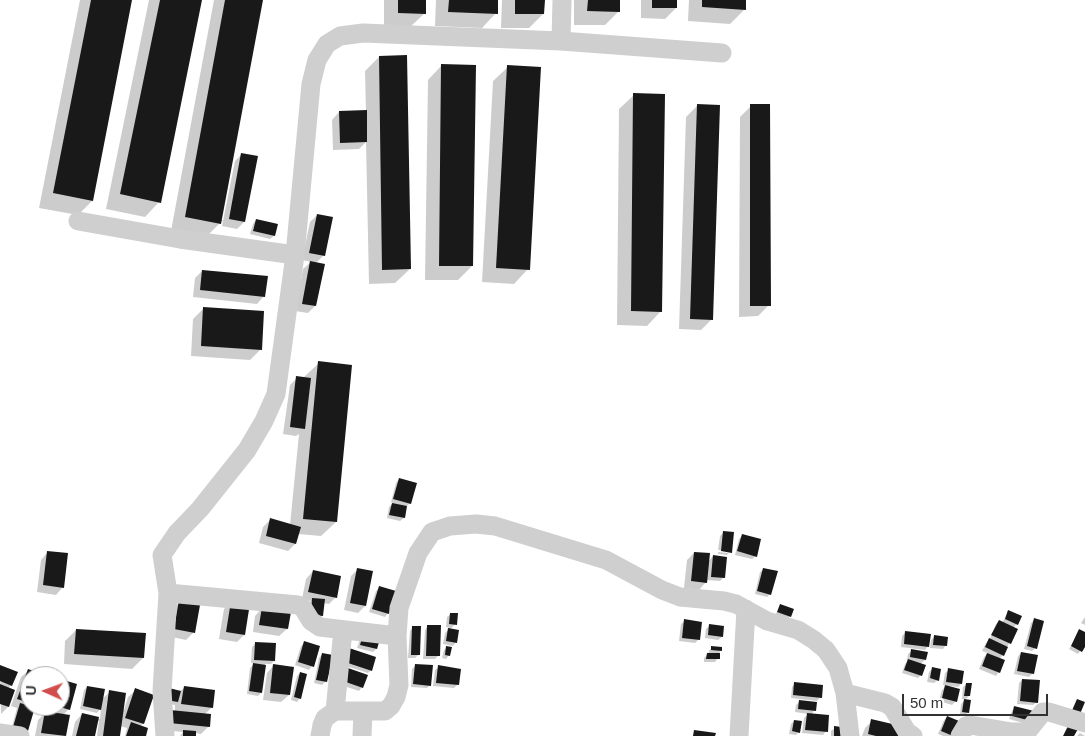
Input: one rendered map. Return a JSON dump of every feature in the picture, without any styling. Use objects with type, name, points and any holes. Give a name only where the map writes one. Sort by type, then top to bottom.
[{"type":"street","points":[[561,41],[562,0]]},
{"type":"street","points":[[166,736],[162,691],[168,593],[162,555],[177,533],[200,509],[247,450],[264,421],[276,394],[295,255],[311,84],[317,60],[326,44],[340,36],[363,33],[561,41],[722,53]]},
{"type":"street","points":[[78,220],[180,239],[295,255]]},
{"type":"street","points":[[320,736],[325,718],[335,711],[385,711],[390,706],[396,697],[399,686],[397,636],[402,600],[418,553],[432,532],[450,526],[476,524],[495,526],[606,560],[662,590],[680,597],[724,601],[740,606],[767,620],[798,630],[826,650],[838,668],[844,693],[850,736]]},
{"type":"street","points":[[168,593],[298,605],[303,608],[311,621],[320,627],[397,636]]},
{"type":"street","points":[[739,736],[746,609]]},
{"type":"street","points":[[335,711],[343,630]]},
{"type":"street","points":[[844,693],[885,703],[892,707],[907,732],[913,736]]},
{"type":"street","points":[[362,736],[364,712]]},
{"type":"street","points":[[960,736],[966,726],[970,725],[1012,732],[1027,732],[1043,712],[1049,712],[1085,723]]},
{"type":"street","points":[[0,733],[20,736]]},
{"type":"building","points":[[91,0],[132,0],[93,201],[53,193]]},
{"type":"building","points":[[160,0],[202,0],[161,203],[120,194]]},
{"type":"building","points":[[225,0],[263,0],[221,224],[185,217]]},
{"type":"building","points":[[398,0],[426,0],[426,14],[398,13]]},
{"type":"building","points":[[449,0],[498,0],[498,14],[448,12]]},
{"type":"building","points":[[515,0],[545,0],[544,14],[515,14]]},
{"type":"building","points":[[588,0],[620,0],[620,12],[587,11]]},
{"type":"building","points":[[652,0],[677,0],[677,8],[652,8]]},
{"type":"building","points":[[702,0],[746,0],[746,10],[702,7]]},
{"type":"building","points":[[407,55],[411,269],[382,270],[379,56]]},
{"type":"building","points":[[441,64],[476,65],[473,266],[439,266]]},
{"type":"building","points":[[507,65],[541,67],[530,270],[496,268]]},
{"type":"building","points":[[633,93],[665,94],[662,312],[631,311]]},
{"type":"building","points":[[697,104],[720,105],[713,320],[690,319]]},
{"type":"building","points":[[750,104],[770,104],[771,306],[750,306]]},
{"type":"building","points":[[367,110],[367,142],[340,143],[339,111]]},
{"type":"building","points":[[241,153],[258,156],[245,222],[229,219]]},
{"type":"building","points":[[317,214],[333,217],[325,256],[309,253]]},
{"type":"building","points":[[256,219],[278,224],[275,236],[253,231]]},
{"type":"building","points":[[310,261],[325,264],[316,306],[302,304]]},
{"type":"building","points":[[202,270],[268,276],[265,297],[200,290]]},
{"type":"building","points":[[203,307],[264,311],[262,350],[201,346]]},
{"type":"building","points":[[318,361],[352,365],[337,522],[303,519]]},
{"type":"building","points":[[296,376],[311,378],[305,429],[290,427]]},
{"type":"building","points":[[399,478],[417,483],[411,504],[393,499]]},
{"type":"building","points":[[392,503],[407,506],[405,518],[389,515]]},
{"type":"building","points":[[270,518],[301,527],[296,544],[266,536]]},
{"type":"building","points":[[723,531],[734,532],[732,553],[721,551]]},
{"type":"building","points":[[742,534],[761,539],[757,557],[737,551]]},
{"type":"building","points":[[47,551],[68,553],[64,588],[43,585]]},
{"type":"building","points":[[694,552],[710,553],[707,583],[691,581]]},
{"type":"building","points":[[713,555],[727,557],[725,578],[711,577]]},
{"type":"building","points":[[357,568],[373,571],[366,606],[350,603]]},
{"type":"building","points":[[763,568],[778,571],[771,595],[757,591]]},
{"type":"building","points":[[313,570],[341,576],[337,598],[308,592]]},
{"type":"building","points":[[379,586],[396,591],[389,614],[372,609]]},
{"type":"building","points":[[312,598],[325,599],[323,616],[311,615]]},
{"type":"building","points":[[179,600],[200,605],[195,633],[174,629]]},
{"type":"building","points":[[231,601],[250,603],[245,635],[226,632]]},
{"type":"building","points":[[780,604],[794,609],[791,617],[777,612]]},
{"type":"building","points":[[262,607],[291,612],[288,629],[259,625]]},
{"type":"building","points":[[1008,610],[1022,616],[1018,625],[1005,619]]},
{"type":"building","points":[[450,613],[458,613],[457,625],[449,624]]},
{"type":"building","points":[[1034,618],[1044,621],[1037,649],[1027,646]]},
{"type":"building","points":[[684,619],[702,622],[700,640],[682,638]]},
{"type":"building","points":[[999,620],[1018,629],[1011,644],[991,635]]},
{"type":"building","points":[[709,624],[724,626],[723,637],[708,635]]},
{"type":"building","points":[[427,625],[441,625],[440,656],[426,656]]},
{"type":"building","points":[[412,626],[421,626],[420,655],[411,655]]},
{"type":"building","points":[[448,628],[459,630],[457,643],[446,641]]},
{"type":"building","points":[[76,629],[146,633],[144,658],[74,654]]},
{"type":"building","points":[[1079,629],[1085,632],[1085,647],[1082,652],[1071,646]]},
{"type":"building","points":[[905,631],[931,634],[929,647],[904,644]]},
{"type":"building","points":[[363,634],[380,639],[377,649],[360,645]]},
{"type":"building","points":[[934,635],[948,637],[947,646],[933,645]]},
{"type":"building","points":[[989,638],[1008,647],[1004,656],[985,647]]},
{"type":"building","points":[[304,641],[320,646],[314,667],[298,662]]},
{"type":"building","points":[[255,642],[276,643],[275,661],[254,660]]},
{"type":"building","points":[[446,646],[452,647],[450,656],[445,655]]},
{"type":"building","points":[[711,646],[722,647],[722,651],[711,650]]},
{"type":"building","points":[[349,648],[376,657],[372,671],[345,662]]},
{"type":"building","points":[[911,649],[928,652],[926,660],[910,657]]},
{"type":"building","points":[[1021,652],[1038,655],[1034,674],[1017,671]]},
{"type":"building","points":[[322,653],[333,655],[327,682],[316,680]]},
{"type":"building","points":[[707,653],[720,653],[720,659],[706,659]]},
{"type":"building","points":[[987,653],[1005,660],[1000,673],[982,666]]},
{"type":"building","points":[[908,659],[926,665],[922,676],[904,670]]},
{"type":"building","points":[[253,663],[266,665],[262,693],[249,691]]},
{"type":"building","points":[[273,664],[294,667],[290,695],[270,693]]},
{"type":"building","points":[[415,664],[433,665],[431,686],[413,684]]},
{"type":"building","points":[[0,665],[18,672],[12,686],[0,681]]},
{"type":"building","points":[[438,665],[461,669],[459,685],[436,683]]},
{"type":"building","points":[[932,667],[941,669],[939,681],[930,678]]},
{"type":"building","points":[[348,668],[368,675],[363,688],[343,681]]},
{"type":"building","points":[[948,668],[964,671],[962,684],[946,682]]},
{"type":"building","points":[[300,672],[307,674],[301,699],[294,697]]},
{"type":"building","points":[[1022,679],[1040,680],[1038,703],[1020,701]]},
{"type":"building","points":[[70,682],[77,684],[70,710]]},
{"type":"building","points":[[794,682],[823,685],[822,698],[793,695]]},
{"type":"building","points":[[966,683],[972,683],[970,696],[964,696]]},
{"type":"building","points":[[0,684],[15,690],[9,707],[0,704]]},
{"type":"building","points":[[945,685],[960,689],[957,702],[942,698]]},
{"type":"building","points":[[87,686],[105,689],[101,710],[83,706]]},
{"type":"building","points":[[184,686],[215,690],[213,708],[181,704]]},
{"type":"building","points":[[135,688],[154,695],[144,724],[125,718]]},
{"type":"building","points":[[169,688],[181,691],[178,702],[166,700]]},
{"type":"building","points":[[109,690],[126,693],[120,736],[103,736]]},
{"type":"building","points":[[964,699],[971,700],[969,713],[962,712]]},
{"type":"building","points":[[1077,699],[1085,702],[1078,719],[1070,715]]},
{"type":"building","points":[[799,700],[817,702],[816,711],[798,709]]},
{"type":"building","points":[[20,703],[20,716],[32,716],[28,731],[13,727]]},
{"type":"building","points":[[1014,706],[1034,711],[1031,721],[1012,716]]},
{"type":"building","points":[[170,710],[211,714],[210,727],[169,723]]},
{"type":"building","points":[[82,713],[99,717],[95,736],[76,736]]},
{"type":"building","points":[[807,713],[829,715],[828,732],[805,730]]},
{"type":"building","points":[[44,716],[70,716],[66,736],[41,733]]},
{"type":"building","points":[[947,716],[959,721],[953,736],[941,731]]},
{"type":"building","points":[[871,719],[901,726],[898,736],[868,734]]},
{"type":"building","points":[[794,720],[802,721],[800,733],[792,731]]},
{"type":"building","points":[[131,722],[148,728],[146,736],[126,736]]},
{"type":"building","points":[[1069,724],[1078,729],[1074,736],[1063,736]]},
{"type":"building","points":[[834,726],[842,727],[842,736],[834,736]]},
{"type":"building","points":[[183,730],[196,731],[196,736],[183,736]]},
{"type":"building","points":[[694,730],[716,733],[715,736],[693,736]]}]
